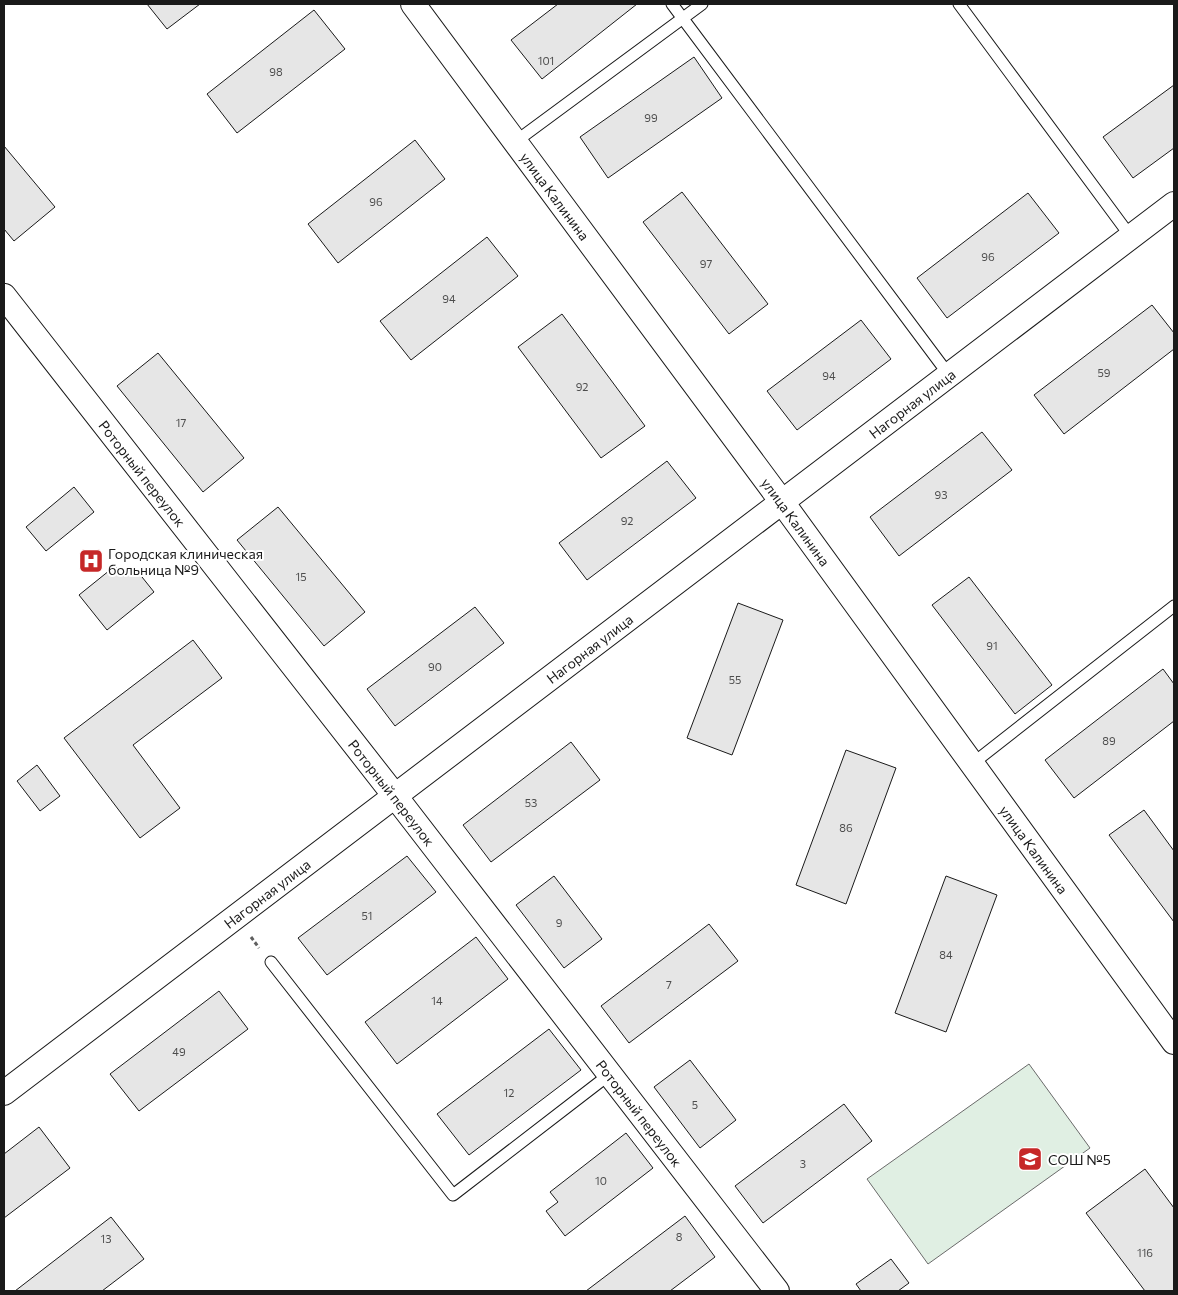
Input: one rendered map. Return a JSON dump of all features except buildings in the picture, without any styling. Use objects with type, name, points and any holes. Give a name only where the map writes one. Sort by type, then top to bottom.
[{"type":"street","name":"улица Калинина","points":[[413,4],[782,502],[1174,1042]]},
{"type":"street","name":"Нагорная улица","points":[[4,1093],[1174,204]]},
{"type":"street","name":"Роторный переулок","points":[[4,296],[395,796],[778,1291]]},
{"type":"lane","points":[[672,4],[949,375]]},
{"type":"lane","points":[[515,142],[702,4]]},
{"type":"lane","points":[[959,4],[1131,237]]},
{"type":"lane","points":[[972,764],[1174,606]]},
{"type":"lane","points":[[271,962],[453,1195],[610,1074]]},
{"type":"path","points":[[235,918],[271,962]]},
{"type":"green space","points":[[1029,1064],[1090,1148],[928,1264],[867,1179]]},
{"type":"place","name":"Городская клиническая больница №9","points":[[91,561]]},
{"type":"place","name":"СОШ №5","points":[[1030,1159]]}]
